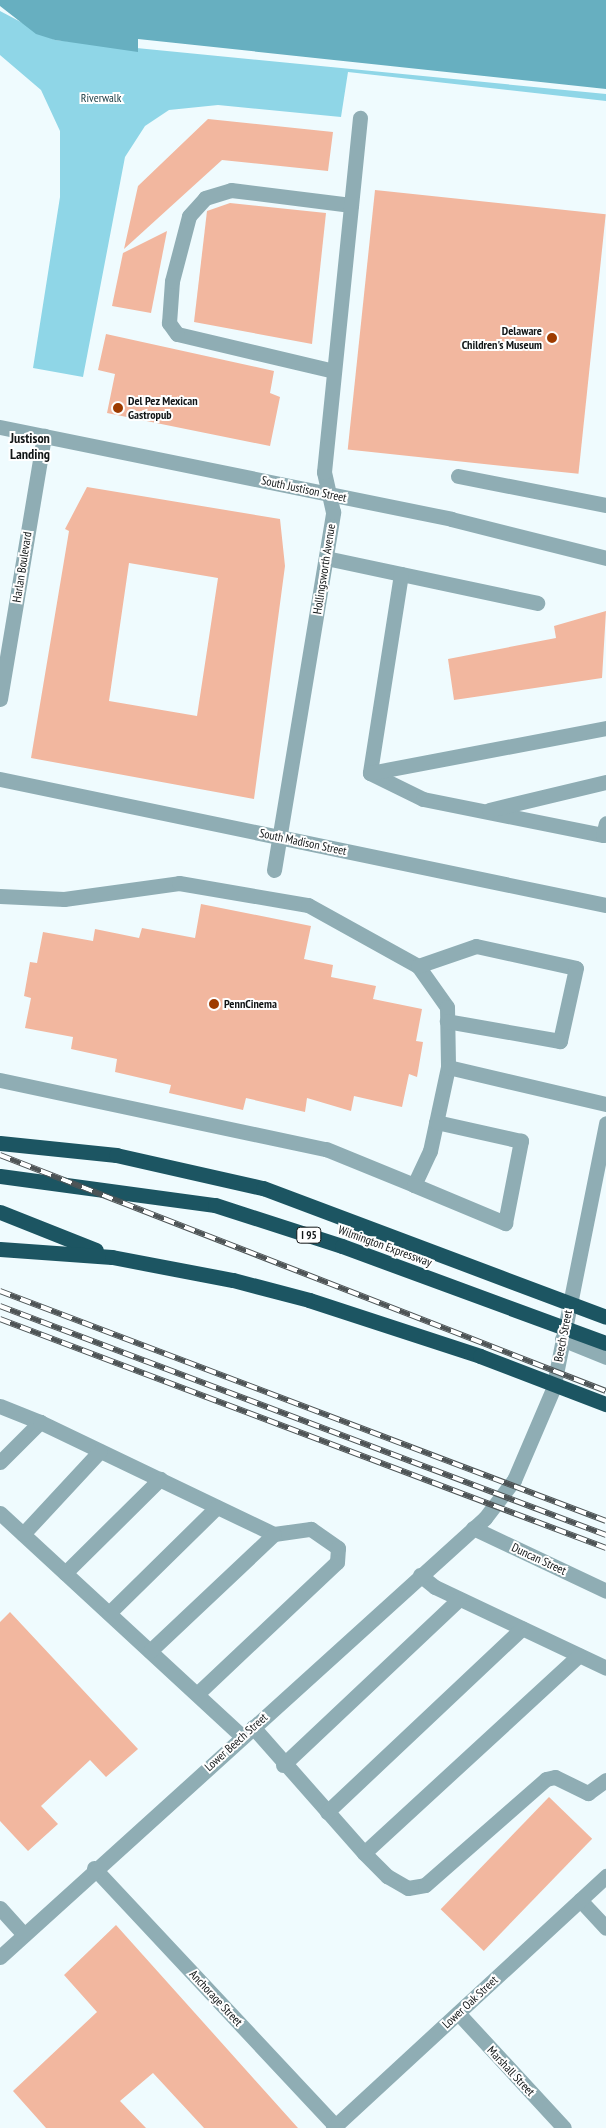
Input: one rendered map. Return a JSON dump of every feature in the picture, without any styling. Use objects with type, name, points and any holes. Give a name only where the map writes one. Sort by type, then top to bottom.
[{"type":"highway","points":[[0,1143],[116,1155],[264,1188],[606,1317]]},
{"type":"highway","name":"Wilmington Expressway","points":[[0,1176],[215,1205],[342,1246],[606,1343]]},
{"type":"highway","points":[[0,1212],[112,1256],[309,1300],[480,1356],[606,1404]]},
{"type":"highway","points":[[0,1249],[112,1256]]},
{"type":"street","name":"Hollingsworth Avenue","points":[[274,870],[281,837],[333,512],[324,472],[360,118]]},
{"type":"street","points":[[334,371],[177,334],[168,323],[172,281],[189,216],[205,198],[230,190],[351,205]]},
{"type":"street","name":"South Justison Street","points":[[0,427],[522,535],[606,558]]},
{"type":"street","name":"Harlan Boulevard","points":[[0,699],[44,436]]},
{"type":"street","points":[[458,476],[606,506]]},
{"type":"street","points":[[326,558],[537,603]]},
{"type":"street","points":[[370,773],[401,574]]},
{"type":"street","points":[[370,773],[606,728]]},
{"type":"street","points":[[370,773],[423,799],[603,835],[606,823]]},
{"type":"street","name":"South Madison Street","points":[[0,779],[606,905]]},
{"type":"street","points":[[485,811],[606,782]]},
{"type":"street","points":[[0,896],[64,900],[178,883],[308,905],[418,966],[447,1008],[448,1067],[430,1151],[414,1186]]},
{"type":"street","points":[[418,966],[476,946],[576,968],[560,1041],[447,1021]]},
{"type":"street","points":[[448,1067],[606,1104]]},
{"type":"street","points":[[0,1080],[326,1149],[505,1223],[521,1141],[436,1122]]},
{"type":"street","name":"Beech Street","points":[[473,1528],[514,1480],[547,1410],[606,1123]]},
{"type":"street","points":[[562,1339],[606,1357]]},
{"type":"street","points":[[0,1406],[40,1422],[274,1534],[311,1529],[338,1548],[337,1562],[197,1694]]},
{"type":"street","points":[[0,1462],[40,1422]]},
{"type":"street","points":[[23,1534],[100,1451]]},
{"type":"street","points":[[65,1573],[160,1479]]},
{"type":"street","points":[[110,1613],[217,1507]]},
{"type":"street","points":[[0,1513],[197,1694],[247,1731],[283,1765],[387,1876],[408,1888],[424,1885],[546,1779],[555,1777],[588,1793],[606,1780]]},
{"type":"street","name":"Lower Beech Street","points":[[0,1957],[94,1868],[473,1528]]},
{"type":"street","name":"Duncan Street","points":[[473,1528],[606,1590]]},
{"type":"street","points":[[150,1651],[274,1534]]},
{"type":"street","points":[[420,1575],[459,1599],[606,1668]]},
{"type":"street","points":[[283,1765],[459,1599]]},
{"type":"street","points":[[327,1812],[522,1628]]},
{"type":"street","points":[[364,1853],[579,1655]]},
{"type":"street","name":"Anchorage Street","points":[[94,1868],[335,2127]]},
{"type":"street","name":"Lower Oak Street","points":[[335,2127],[606,1876]]},
{"type":"street","points":[[580,1900],[606,1928]]},
{"type":"street","points":[[0,1908],[24,1935]]},
{"type":"street","name":"Marshall Street","points":[[458,2013],[564,2128]]},
{"type":"green space","name":"Riverwalk","points":[[0,11],[55,40],[606,94],[606,101],[348,72],[341,117],[218,105],[169,110],[145,126],[125,157],[83,377],[33,368],[60,197],[60,131],[41,90],[0,55]]},
{"type":"shaded area","points":[[0,0],[606,0],[606,89],[138,39],[138,52],[55,40],[36,34],[0,6]]},
{"type":"building","points":[[208,119],[333,132],[328,171],[222,160],[124,249],[138,186]]},
{"type":"building","points":[[375,190],[606,214],[578,474],[348,450]]},
{"type":"building","points":[[230,203],[326,213],[312,344],[194,322],[207,211]]},
{"type":"building","points":[[167,231],[151,313],[112,306],[123,253]]},
{"type":"building","points":[[106,334],[274,371],[270,393],[280,397],[270,446],[107,413],[115,374],[98,370]]},
{"type":"building","points":[[87,487],[280,519],[285,566],[254,799],[31,758],[69,531],[65,529]],"holes":[[[129,563],[218,578],[197,716],[109,701]]]},
{"type":"building","points":[[606,611],[602,678],[454,700],[448,659],[556,638],[554,626]]},
{"type":"building","name":"PennCinema","points":[[201,904],[311,926],[304,959],[333,965],[331,977],[376,986],[373,999],[422,1009],[416,1041],[423,1042],[417,1077],[409,1074],[402,1107],[354,1096],[351,1111],[307,1098],[305,1112],[246,1098],[243,1110],[169,1093],[171,1085],[115,1072],[117,1059],[71,1049],[73,1037],[25,1028],[31,998],[24,996],[30,962],[37,963],[43,932],[93,941],[95,929],[139,938],[142,928],[195,938]]},
{"type":"building","points":[[10,1612],[138,1749],[106,1777],[90,1760],[41,1806],[58,1824],[28,1851],[0,1821],[0,1622]]},
{"type":"building","points":[[549,1797],[592,1839],[484,1951],[441,1909]]},
{"type":"building","points":[[116,1925],[298,2128],[204,2128],[153,2073],[120,2101],[146,2128],[46,2128],[13,2091],[97,2012],[64,1975]]},
{"type":"railway","points":[[0,1155],[606,1391]]},
{"type":"railway","points":[[0,1291],[606,1521]]},
{"type":"railway","points":[[0,1306],[606,1535]]},
{"type":"railway","points":[[0,1319],[606,1548]]},
{"type":"place","name":"Delaware Children's Museum","points":[[552,338]]},
{"type":"place","name":"Del Pez Mexican Gastropub","points":[[118,408]]},
{"type":"place","name":"PennCinema","points":[[214,1004]]},
{"type":"district","name":"Justison Landing","points":[[30,446]]}]
